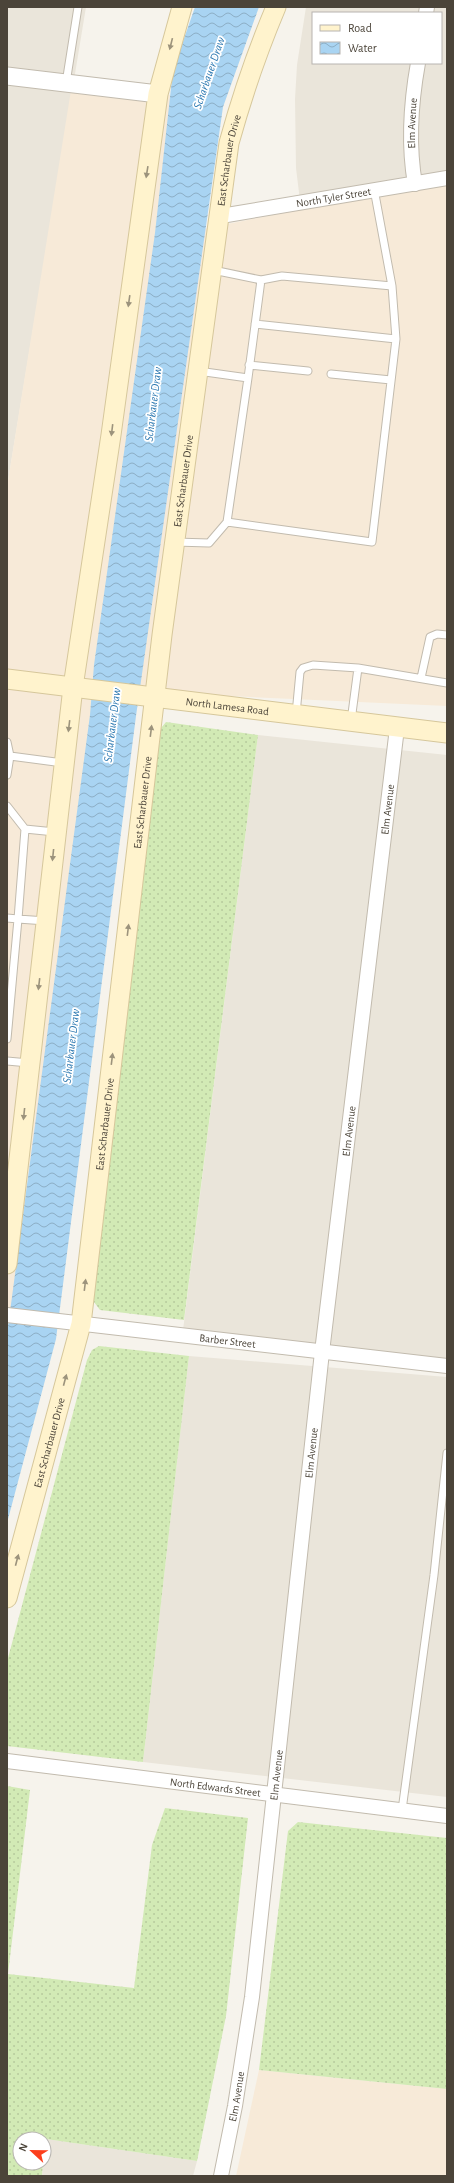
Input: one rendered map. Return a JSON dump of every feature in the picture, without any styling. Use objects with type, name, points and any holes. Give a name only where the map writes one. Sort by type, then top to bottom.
[{"type":"main road","points":[[7,1264],[9,1224],[30,1064],[64,763],[80,688],[112,435],[158,94],[182,7]]},
{"type":"main road","name":"East Scharbauer Drive","points":[[7,1598],[81,1324],[152,698],[212,270],[221,216],[229,143],[240,102],[258,50],[276,7]]},
{"type":"main road","name":"North Lamesa Road","points":[[7,679],[447,733]]},
{"type":"street","name":"Elm Avenue","points":[[415,184],[412,165],[412,110],[418,64]]},
{"type":"street","points":[[7,76],[158,94]]},
{"type":"street","name":"North Tyler Street","points":[[221,216],[374,189],[447,178]]},
{"type":"street","name":"Elm Avenue","points":[[221,2176],[235,2106],[252,1997],[322,1352],[397,728]]},
{"type":"street","name":"Barber Street","points":[[7,1315],[447,1366]]},
{"type":"street","name":"North Edwards Street","points":[[7,1761],[447,1816]]},
{"type":"lane","points":[[66,83],[78,7]]},
{"type":"lane","points":[[227,522],[372,542],[396,339],[392,286],[374,189]]},
{"type":"lane","points":[[212,270],[261,280],[282,276],[392,286]]},
{"type":"lane","points":[[175,542],[209,543],[227,522],[261,280]]},
{"type":"lane","points":[[255,324],[396,339]]},
{"type":"lane","points":[[249,365],[308,371]]},
{"type":"lane","points":[[198,371],[248,378]]},
{"type":"lane","points":[[331,374],[391,380]]},
{"type":"lane","points":[[421,678],[430,637],[437,634],[447,635]]},
{"type":"lane","points":[[296,715],[300,672],[303,668],[313,665],[358,668],[447,683]]},
{"type":"lane","points":[[350,722],[358,668]]},
{"type":"lane","points":[[7,742],[10,756],[7,775]]},
{"type":"lane","points":[[10,756],[64,763]]},
{"type":"lane","points":[[7,806],[25,829],[7,1038]]},
{"type":"lane","points":[[25,829],[56,832]]},
{"type":"lane","points":[[7,918],[46,922]]},
{"type":"lane","points":[[7,1061],[30,1064]]},
{"type":"lane","points":[[402,1810],[434,1574],[447,1453]]},
{"type":"shaded area","points":[[7,7],[86,7],[7,487]]},
{"type":"shaded area","points":[[306,7],[447,7],[447,180],[301,209],[296,168],[295,99],[297,65]]},
{"type":"shaded area","points":[[72,84],[195,98],[178,234],[447,180],[447,706],[120,691],[40,1317],[7,1314],[7,487]]},
{"type":"shaded area","points":[[258,735],[447,755],[447,1368],[182,1338]]},
{"type":"shaded area","points":[[189,1356],[447,1377],[447,1797],[143,1762]]},
{"type":"shaded area","points":[[259,2070],[447,2089],[447,2176],[236,2176]]},
{"type":"shaded area","points":[[52,2140],[197,2161],[193,2176],[42,2176],[43,2171],[52,2171]]},
{"type":"green space","points":[[166,722],[258,735],[184,1320],[100,1310],[91,1298],[161,728]]},
{"type":"green space","points":[[99,1346],[189,1356],[143,1762],[7,1746],[7,1662],[87,1360],[92,1350]]},
{"type":"green space","points":[[7,1786],[30,1790],[8,1974],[134,1988],[152,1845],[165,1808],[248,1818],[226,2016],[197,2161],[52,2140],[52,2131],[12,2131],[12,2171],[42,2171],[42,2176],[7,2176]]},
{"type":"green space","points":[[298,1822],[447,1838],[447,2089],[259,2070],[288,1831]]},
{"type":"water","name":"Scharbauer Draw","points":[[195,7],[259,7],[223,107],[136,716],[56,1339],[7,1523],[7,1334],[90,715],[94,665],[155,233],[173,70]]}]
